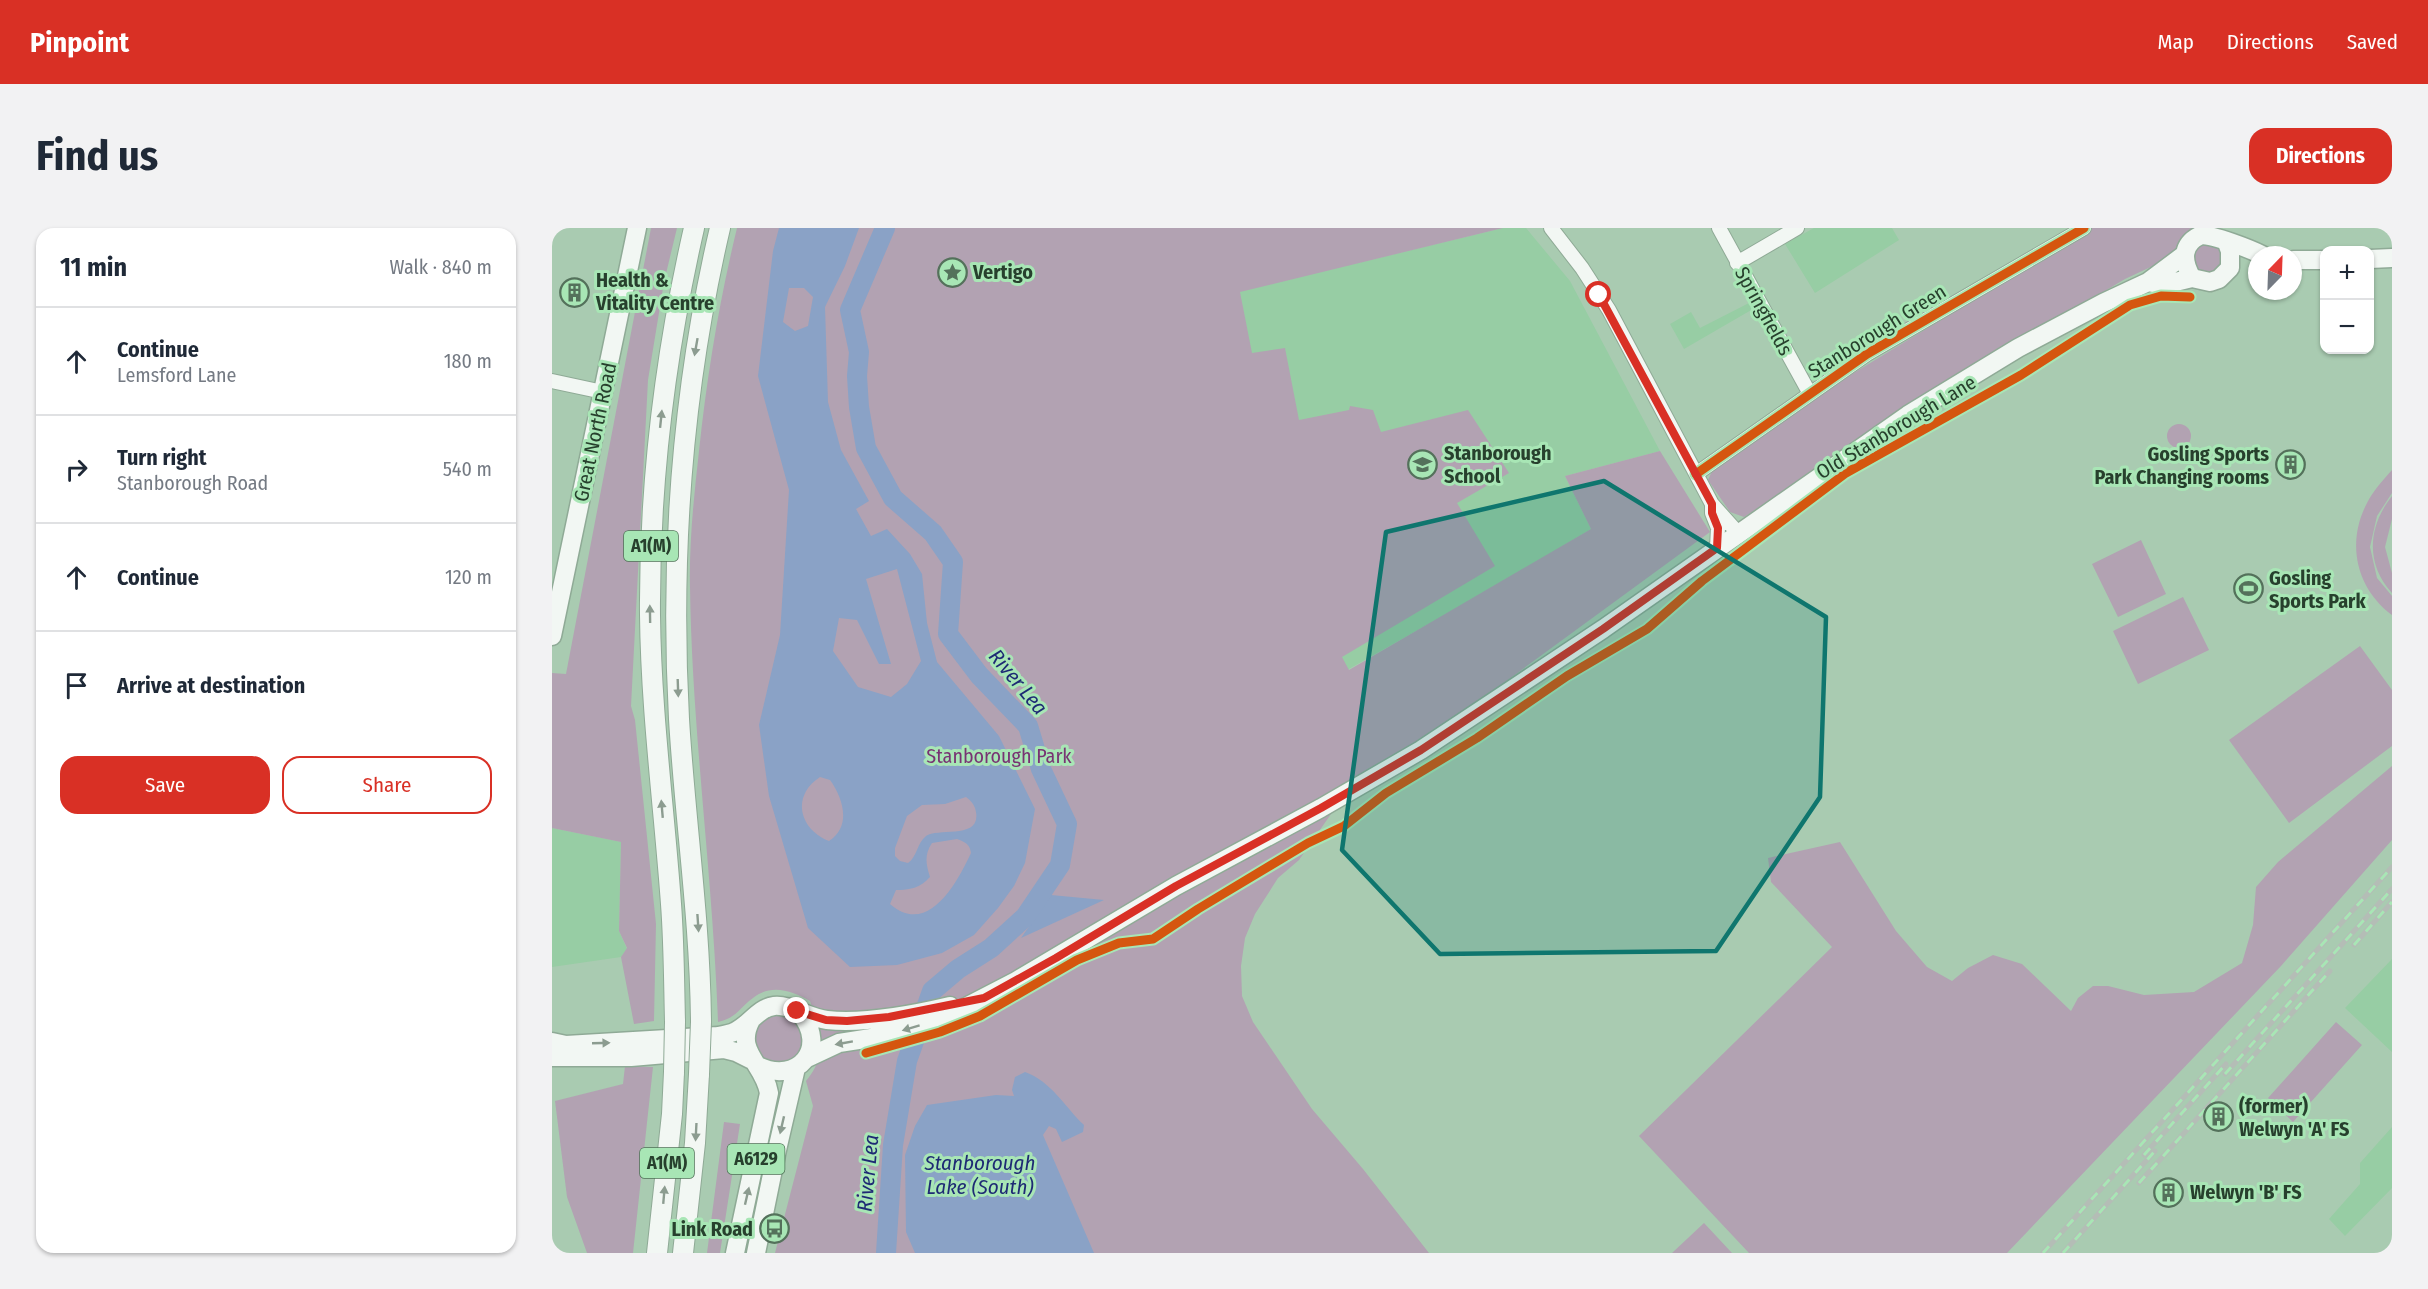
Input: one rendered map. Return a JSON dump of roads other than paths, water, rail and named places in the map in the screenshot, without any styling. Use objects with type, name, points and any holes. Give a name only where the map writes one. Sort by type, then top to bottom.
[{"type":"highway","name":"A1(M)","points":[[657,1253],[672,1114],[675,1022],[671,902],[652,669],[651,552],[655,471],[664,386],[694,228]]},
{"type":"highway","name":"A1(M)","points":[[682,1253],[692,1175],[699,1074],[700,960],[679,720],[675,602],[676,543],[683,440],[694,359],[720,228]]},
{"type":"main road","name":"Great North Road","points":[[552,636],[638,228]]},
{"type":"main road","points":[[552,1057],[622,1057],[724,1049],[736,1052],[770,1072],[783,1072],[839,1043],[884,1036],[984,998],[1176,886],[1321,808],[1421,750],[1603,629],[1908,415],[2018,348],[2148,282],[2184,255],[2190,242],[2203,232],[2227,238],[2248,248]]},
{"type":"main road","points":[[2227,238],[2230,251],[2229,268]]},
{"type":"main road","points":[[2184,255],[2185,264],[2192,278]]},
{"type":"main road","points":[[2374,259],[2392,258]]},
{"type":"main road","points":[[2302,260],[2320,260]]},
{"type":"main road","points":[[2148,282],[2163,285],[2192,278],[2210,282],[2219,279],[2229,268],[2248,264]]},
{"type":"main road","points":[[552,1042],[566,1045],[718,1036],[737,1030],[764,1009],[772,1006],[789,1007],[800,1013],[831,1020],[940,1014]]},
{"type":"main road","points":[[800,1013],[808,1023],[812,1037],[810,1051],[801,1063]]},
{"type":"main road","points":[[751,1020],[745,1036],[748,1053],[755,1063]]},
{"type":"main road","name":"A6129","points":[[735,1253],[768,1106],[768,1085],[755,1063]]},
{"type":"main road","name":"A6129","points":[[756,1253],[777,1150],[801,1063]]},
{"type":"street","points":[[1551,228],[1582,268],[1609,310],[1712,504],[1738,533]]},
{"type":"street","name":"Springfields","points":[[1719,228],[1810,394]]},
{"type":"street","points":[[1737,263],[1797,228]]},
{"type":"street","name":"Stanborough Green","points":[[1696,474],[1867,354],[2084,228]]},
{"type":"street","points":[[552,381],[603,392]]},
{"type":"street","points":[[1712,504],[1712,513],[1718,528],[1717,548]]},
{"type":"water","points":[[779,228],[859,228],[845,266],[825,307],[828,402],[841,450],[869,501],[856,509],[871,536],[887,529],[910,554],[922,574],[927,623],[937,662],[999,736],[1035,809],[1025,863],[1014,886],[998,908],[974,935],[942,953],[897,965],[850,967],[808,928],[769,796],[759,725],[780,635],[789,490],[758,376],[773,251]],"holes":[[[789,288],[804,288],[813,297],[808,326],[795,331],[783,322]],[[897,569],[921,661],[907,684],[891,697],[858,687],[833,651],[839,618],[857,620],[879,664],[891,664],[866,579]],[[820,777],[830,780],[839,795],[843,820],[841,828],[829,841],[811,829],[802,812],[802,802],[811,785]],[[966,797],[975,808],[976,818],[973,825],[967,829],[926,836],[908,863],[900,861],[895,856],[895,848],[907,816],[922,805],[945,804]],[[957,839],[967,844],[971,853],[958,878],[940,902],[929,910],[917,914],[904,913],[890,904],[896,890],[914,888],[930,877],[926,860],[932,843]]]},
{"type":"water","points":[[1051,895],[1104,900],[1021,938]]},
{"type":"water","name":"Stanborough Lake (South)","points":[[1025,1072],[1050,1088],[1084,1125],[1083,1132],[1062,1142],[1056,1129],[1049,1126],[1043,1135],[1094,1253],[915,1253],[906,1232],[905,1155],[915,1126],[927,1105],[996,1095],[1014,1096],[1012,1090],[1015,1077]]},
{"type":"waterway","name":"River Lea","points":[[885,228],[850,310],[859,352],[857,376],[859,407],[866,448],[893,498],[933,533],[953,562],[948,634],[979,675],[1028,726],[1041,769],[1067,824],[1060,865],[1025,917],[991,948],[958,969],[932,991],[907,1061],[893,1145],[886,1253]]},
{"type":"railway","points":[[2043,1253],[2392,867]]},
{"type":"railway","points":[[2225,1074],[2392,889]]},
{"type":"railway","points":[[2354,945],[2392,902]]},
{"type":"railway","points":[[2139,1183],[2330,971]]},
{"type":"railway","points":[[2144,1155],[2226,1064]]},
{"type":"railway","points":[[2063,1253],[2155,1151]]},
{"type":"place","name":"Vertigo","points":[[952,272]]},
{"type":"place","name":"Health & Vitality Centre","points":[[575,292]]},
{"type":"place","name":"Stanborough School","points":[[1423,464]]},
{"type":"place","name":"Gosling Sports Park Changing rooms","points":[[2290,465]]},
{"type":"place","name":"Gosling Sports Park","points":[[2248,589]]},
{"type":"place","name":"(former) Welwyn 'A' FS","points":[[2218,1117]]},
{"type":"place","name":"Welwyn 'B' FS","points":[[2169,1192]]},
{"type":"place","name":"Link Road","points":[[774,1229]]},
{"type":"park label","name":"Stanborough Park","points":[[999,756]]}]
